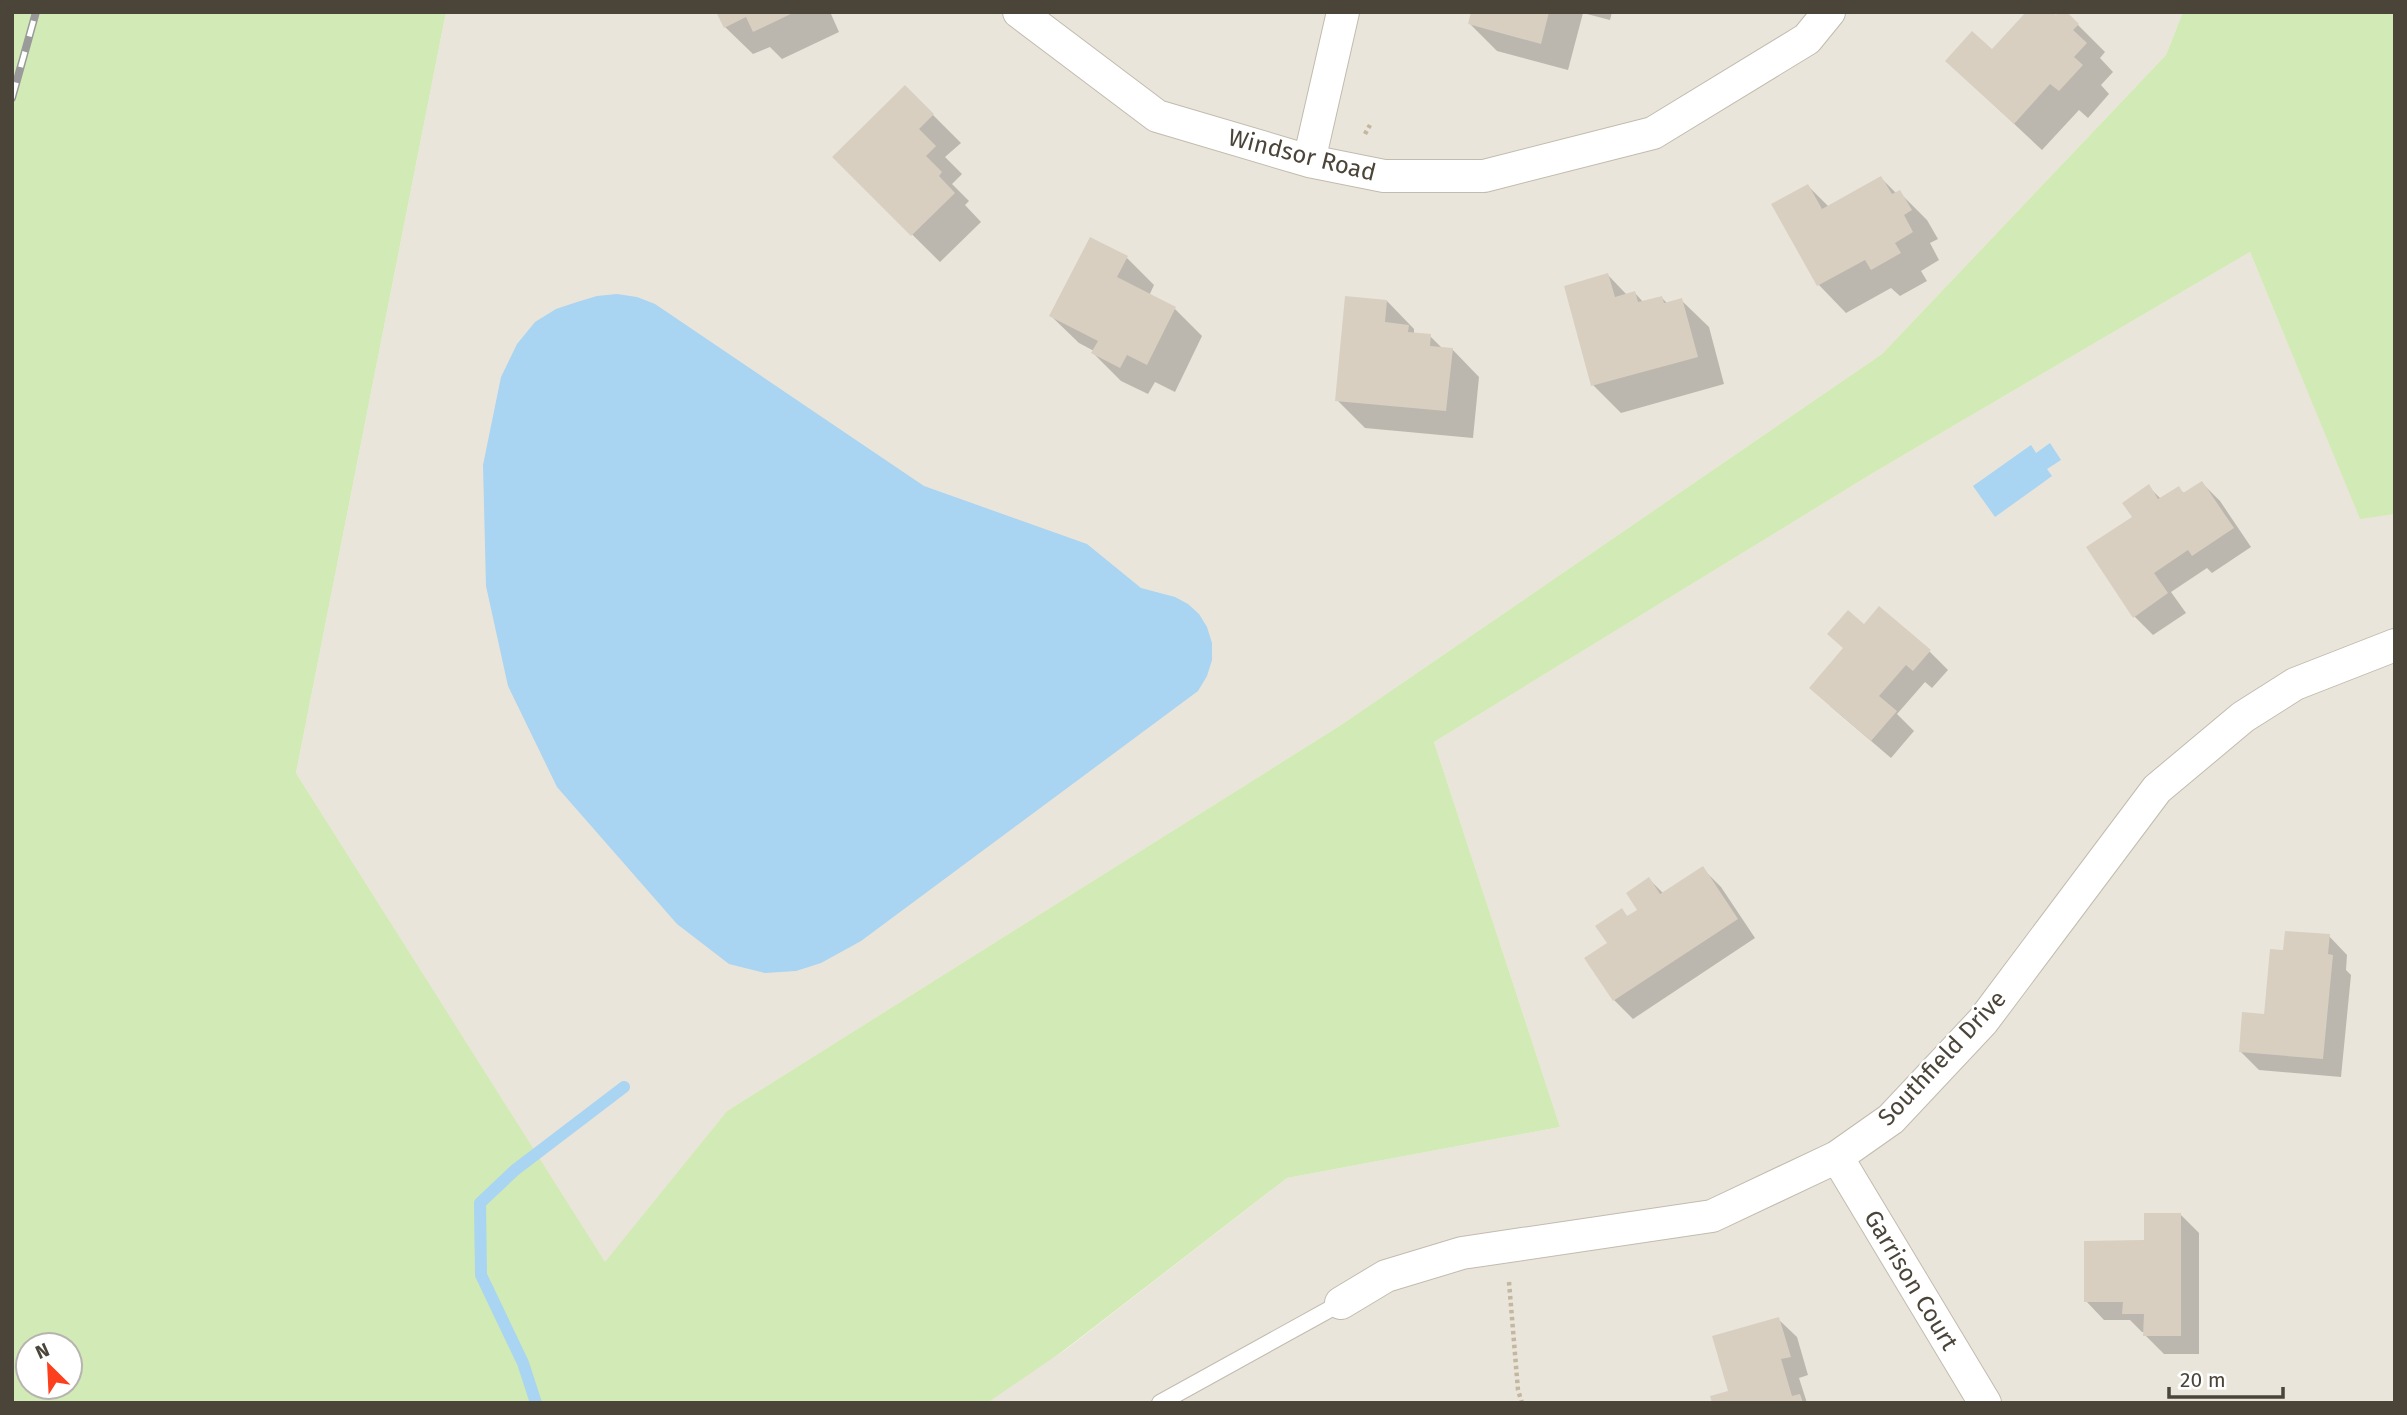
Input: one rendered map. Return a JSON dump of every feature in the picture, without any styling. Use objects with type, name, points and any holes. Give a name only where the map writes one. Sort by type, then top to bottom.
[{"type":"street","name":"Windsor Road","points":[[1018,12],[1157,116],[1309,161],[1384,176],[1484,176],[1653,133],[1807,39],[1829,12]]},
{"type":"street","points":[[1309,161],[1343,12]]},
{"type":"street","name":"Southfield Drive","points":[[1340,1303],[1386,1276],[1462,1254],[1712,1216],[1837,1157],[1891,1119],[1983,1021],[2157,789],[2243,717],[2295,684],[2395,645]]},
{"type":"street","name":"Garrison Court","points":[[1837,1157],[1985,1403]]},
{"type":"lane","points":[[1160,1403],[1340,1303]]},
{"type":"path","points":[[1365,134],[1370,125]]},
{"type":"path","points":[[1509,1281],[1518,1390],[1522,1403]]},
{"type":"shaded area","points":[[446,12],[2183,12],[2166,55],[1882,354],[1341,725],[727,1111],[605,1263],[296,773]]},
{"type":"shaded area","points":[[2250,252],[2360,518],[2395,514],[2395,1403],[976,1403],[1064,1351],[1287,1178],[1560,1127],[1434,742],[1873,473]]},
{"type":"green space","points":[[12,12],[446,12],[296,773],[605,1262],[727,1111],[1341,725],[1882,354],[2166,55],[2183,12],[2395,12],[2395,514],[2360,519],[2250,252],[1873,473],[1434,742],[1560,1127],[1287,1178],[1063,1351],[987,1403],[12,1403]]},
{"type":"water","points":[[617,294],[637,297],[655,304],[924,486],[1087,544],[1141,588],[1175,597],[1188,604],[1199,614],[1207,627],[1212,643],[1212,660],[1198,691],[861,941],[821,963],[796,971],[765,973],[729,964],[677,924],[557,787],[508,686],[486,586],[483,465],[501,377],[517,344],[535,322],[556,309],[597,296]]},
{"type":"water","points":[[2050,443],[2061,460],[2047,469],[2052,476],[1995,517],[1973,486],[2031,445],[2036,453]]},
{"type":"building","points":[[716,12],[795,12],[753,32],[746,17],[724,28]]},
{"type":"building","points":[[1471,12],[1549,12],[1541,44],[1468,24]]},
{"type":"building","points":[[2026,12],[2053,12],[2056,15],[2058,12],[2067,12],[2079,24],[2073,30],[2087,43],[2074,57],[2083,65],[2059,91],[2050,84],[2014,124],[1945,61],[1972,31],[1992,49]]},
{"type":"building","points":[[905,85],[934,114],[919,129],[936,146],[926,156],[942,172],[939,176],[955,193],[911,236],[832,157]]},
{"type":"building","points":[[1881,176],[1892,194],[1900,190],[1912,210],[1904,215],[1913,232],[1895,243],[1901,253],[1871,270],[1865,260],[1817,286],[1771,204],[1808,184],[1822,209]]},
{"type":"building","points":[[1090,237],[1128,256],[1117,277],[1176,307],[1147,365],[1127,355],[1120,368],[1091,353],[1098,341],[1049,316]]},
{"type":"building","points":[[1608,273],[1615,297],[1635,291],[1638,302],[1662,296],[1664,303],[1682,298],[1698,357],[1591,386],[1564,286]]},
{"type":"building","points":[[1345,296],[1387,300],[1385,322],[1409,325],[1408,332],[1431,334],[1430,346],[1453,348],[1446,411],[1335,401]]},
{"type":"building","points":[[2202,481],[2234,528],[2192,556],[2188,550],[2154,573],[2168,593],[2133,618],[2086,547],[2132,517],[2122,503],[2149,484],[2158,499],[2179,486],[2183,493]]},
{"type":"building","points":[[1879,606],[1931,650],[1913,671],[1906,665],[1879,696],[1897,711],[1871,741],[1809,688],[1843,648],[1827,634],[1848,610],[1864,624]]},
{"type":"building","points":[[1703,866],[1738,919],[1613,1001],[1584,958],[1607,943],[1595,926],[1622,908],[1627,916],[1637,910],[1626,893],[1649,877],[1660,894]]},
{"type":"building","points":[[2285,931],[2330,934],[2328,954],[2333,955],[2323,1059],[2239,1052],[2242,1012],[2264,1014],[2270,949],[2283,950]]},
{"type":"building","points":[[2144,1213],[2181,1213],[2181,1336],[2143,1336],[2144,1314],[2122,1314],[2123,1302],[2084,1302],[2084,1241],[2144,1240]]},
{"type":"building","points":[[1779,1317],[1791,1357],[1781,1359],[1792,1396],[1800,1394],[1803,1403],[1712,1403],[1710,1396],[1728,1391],[1712,1336]]},
{"type":"waterway","points":[[536,1403],[523,1363],[481,1275],[480,1203],[515,1170],[624,1087]]},
{"type":"railway","points":[[12,98],[36,12]]}]
